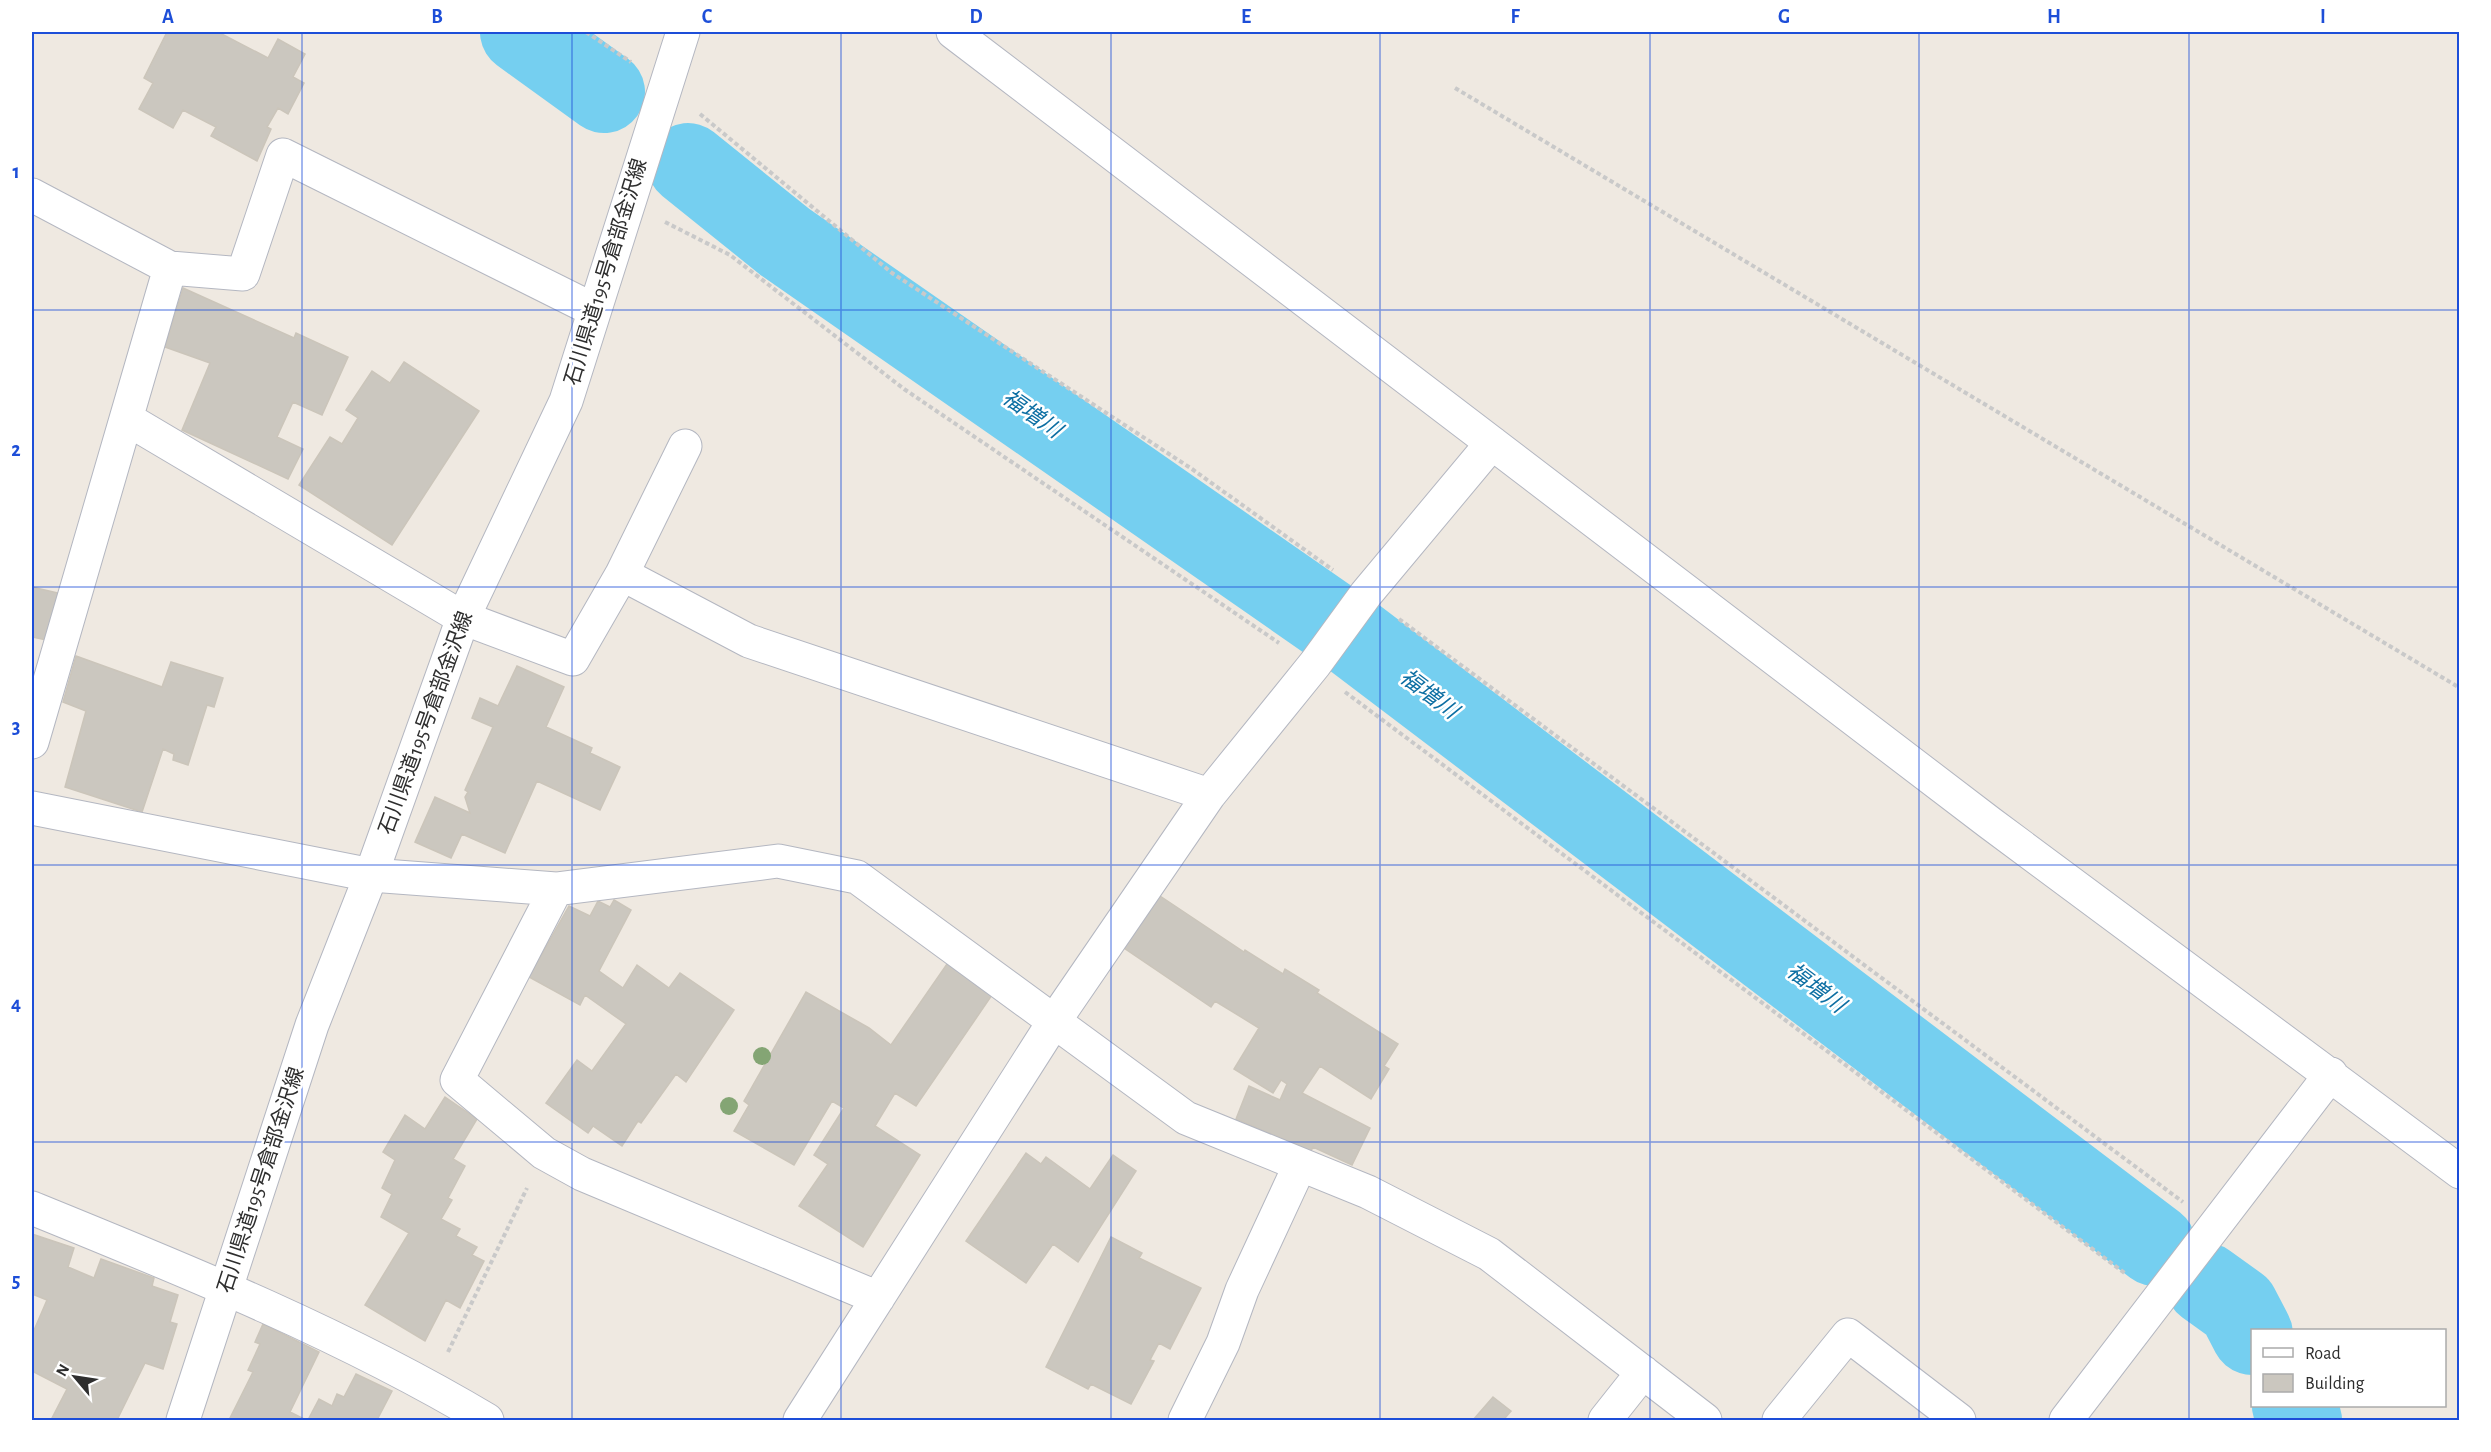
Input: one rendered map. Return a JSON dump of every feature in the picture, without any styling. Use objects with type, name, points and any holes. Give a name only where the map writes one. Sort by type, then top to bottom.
[{"type":"street","name":"石川県道195号倉部金沢線","points":[[183,1420],[312,1025],[371,875],[463,618],[566,401],[683,32]]},
{"type":"street","points":[[952,32],[1981,816],[2460,1172]]},
{"type":"street","points":[[32,195],[170,268],[243,274],[283,155],[594,310]]},
{"type":"street","points":[[32,742],[170,268]]},
{"type":"street","points":[[127,419],[463,618],[573,659],[622,574],[684,446]]},
{"type":"street","points":[[800,1420],[1055,1020],[1209,795],[1313,666],[1365,596],[1492,443]]},
{"type":"street","points":[[622,574],[749,641],[1209,795]]},
{"type":"street","points":[[32,808],[371,875],[556,889],[778,861],[857,877],[1186,1118],[1368,1192],[1489,1254],[1705,1420]]},
{"type":"street","points":[[556,889],[457,1080],[544,1152],[582,1174],[878,1298]]},
{"type":"street","points":[[2066,1420],[2331,1074]]},
{"type":"street","points":[[1185,1420],[1223,1343],[1242,1290],[1300,1165]]},
{"type":"street","points":[[32,1208],[226,1286],[431,1387],[487,1420]]},
{"type":"street","points":[[1779,1420],[1848,1335],[1959,1420]]},
{"type":"street","points":[[1605,1420],[1643,1372]]},
{"type":"path","points":[[586,32],[666,86],[892,273],[1192,470],[2215,1226]]},
{"type":"path","points":[[1455,88],[2460,688]]},
{"type":"path","points":[[631,192],[667,224],[730,255],[904,389],[1313,666],[2159,1299]]},
{"type":"path","points":[[431,1387],[544,1152]]},
{"type":"building","points":[[167,32],[218,32],[268,58],[278,39],[305,54],[293,77],[304,83],[288,114],[278,108],[267,127],[271,129],[257,161],[211,136],[216,127],[183,110],[173,128],[139,109],[153,83],[144,78]]},
{"type":"building","points":[[183,288],[294,338],[296,333],[348,357],[322,415],[293,402],[277,437],[303,449],[288,479],[182,430],[210,363],[165,347]]},
{"type":"building","points":[[404,362],[479,411],[392,545],[299,485],[330,437],[342,444],[358,418],[346,410],[372,371],[390,383]]},
{"type":"building","points":[[32,587],[58,593],[47,640],[32,637]]},
{"type":"building","points":[[76,656],[162,687],[171,662],[223,678],[214,707],[207,705],[188,765],[173,760],[174,754],[163,749],[142,812],[65,787],[86,711],[63,702]]},
{"type":"building","points":[[517,666],[564,687],[546,727],[592,748],[590,753],[620,767],[600,810],[537,781],[505,853],[462,834],[451,858],[415,842],[435,797],[470,813],[465,797],[468,792],[465,790],[493,727],[472,718],[480,698],[498,706]]},
{"type":"building","points":[[1160,896],[1244,952],[1245,950],[1283,974],[1285,969],[1319,990],[1317,993],[1398,1044],[1384,1066],[1389,1069],[1371,1099],[1320,1066],[1302,1093],[1370,1128],[1352,1165],[1313,1147],[1311,1151],[1236,1119],[1249,1086],[1280,1100],[1287,1084],[1281,1080],[1273,1093],[1234,1069],[1259,1028],[1215,1001],[1211,1007],[1124,948]]},
{"type":"building","points":[[614,900],[631,910],[599,971],[623,988],[637,965],[669,988],[680,973],[734,1010],[686,1082],[676,1074],[641,1123],[638,1121],[622,1146],[593,1126],[588,1133],[546,1103],[577,1060],[592,1071],[626,1024],[585,995],[580,1005],[529,977],[569,906],[590,916],[598,901],[610,907]]},
{"type":"building","points":[[614,900],[631,910],[599,971],[623,988],[637,965],[669,988],[680,973],[734,1010],[686,1082],[676,1074],[641,1123],[638,1121],[622,1146],[593,1126],[588,1133],[546,1103],[577,1060],[592,1071],[626,1024],[585,995],[580,1005],[529,977],[569,906],[590,916],[598,901],[610,907]]},
{"type":"building","points":[[947,964],[992,995],[916,1106],[895,1093],[875,1126],[920,1155],[863,1247],[799,1206],[828,1164],[814,1155],[844,1108],[832,1101],[794,1165],[734,1131],[749,1105],[744,1101],[806,992],[869,1028],[891,1045]]},
{"type":"building","points":[[445,1097],[477,1119],[453,1159],[465,1166],[448,1198],[452,1200],[441,1219],[460,1229],[456,1236],[477,1247],[472,1255],[484,1261],[460,1308],[446,1300],[425,1341],[365,1305],[409,1233],[381,1217],[392,1194],[382,1188],[395,1160],[383,1152],[405,1115],[425,1129]]},
{"type":"building","points":[[1026,1153],[1041,1164],[1046,1157],[1090,1189],[1113,1155],[1136,1171],[1078,1262],[1053,1244],[1026,1283],[966,1241]]},
{"type":"building","points":[[32,1234],[74,1248],[68,1267],[94,1278],[101,1259],[154,1278],[152,1286],[178,1295],[170,1322],[177,1324],[163,1369],[145,1363],[117,1420],[51,1420],[67,1389],[32,1371],[32,1335],[47,1300],[32,1294]]},
{"type":"building","points":[[1111,1237],[1142,1253],[1139,1258],[1201,1288],[1170,1349],[1159,1343],[1150,1360],[1154,1361],[1131,1404],[1091,1384],[1088,1389],[1046,1367]]},
{"type":"building","points":[[263,1324],[319,1352],[290,1412],[306,1420],[229,1420],[253,1372],[248,1370],[260,1344],[255,1342]]},
{"type":"building","points":[[263,1324],[319,1352],[290,1412],[306,1420],[229,1420],[253,1372],[248,1370],[260,1344],[255,1342]]},
{"type":"building","points":[[356,1374],[392,1391],[377,1420],[308,1420],[319,1399],[332,1406],[337,1394],[344,1397]]},
{"type":"building","points":[[356,1374],[392,1391],[377,1420],[308,1420],[319,1399],[332,1406],[337,1394],[344,1397]]},
{"type":"building","points":[[1493,1397],[1511,1411],[1505,1418],[1508,1420],[1473,1420]]},
{"type":"waterway","name":"福増川","points":[[521,32],[604,92]]},
{"type":"waterway","name":"福増川","points":[[688,164],[785,242],[1356,639],[2155,1245]]},
{"type":"waterway","name":"福増川","points":[[2206,1284],[2238,1307],[2251,1332]]},
{"type":"waterway","name":"福増川","points":[[2294,1407],[2301,1420]]}]
